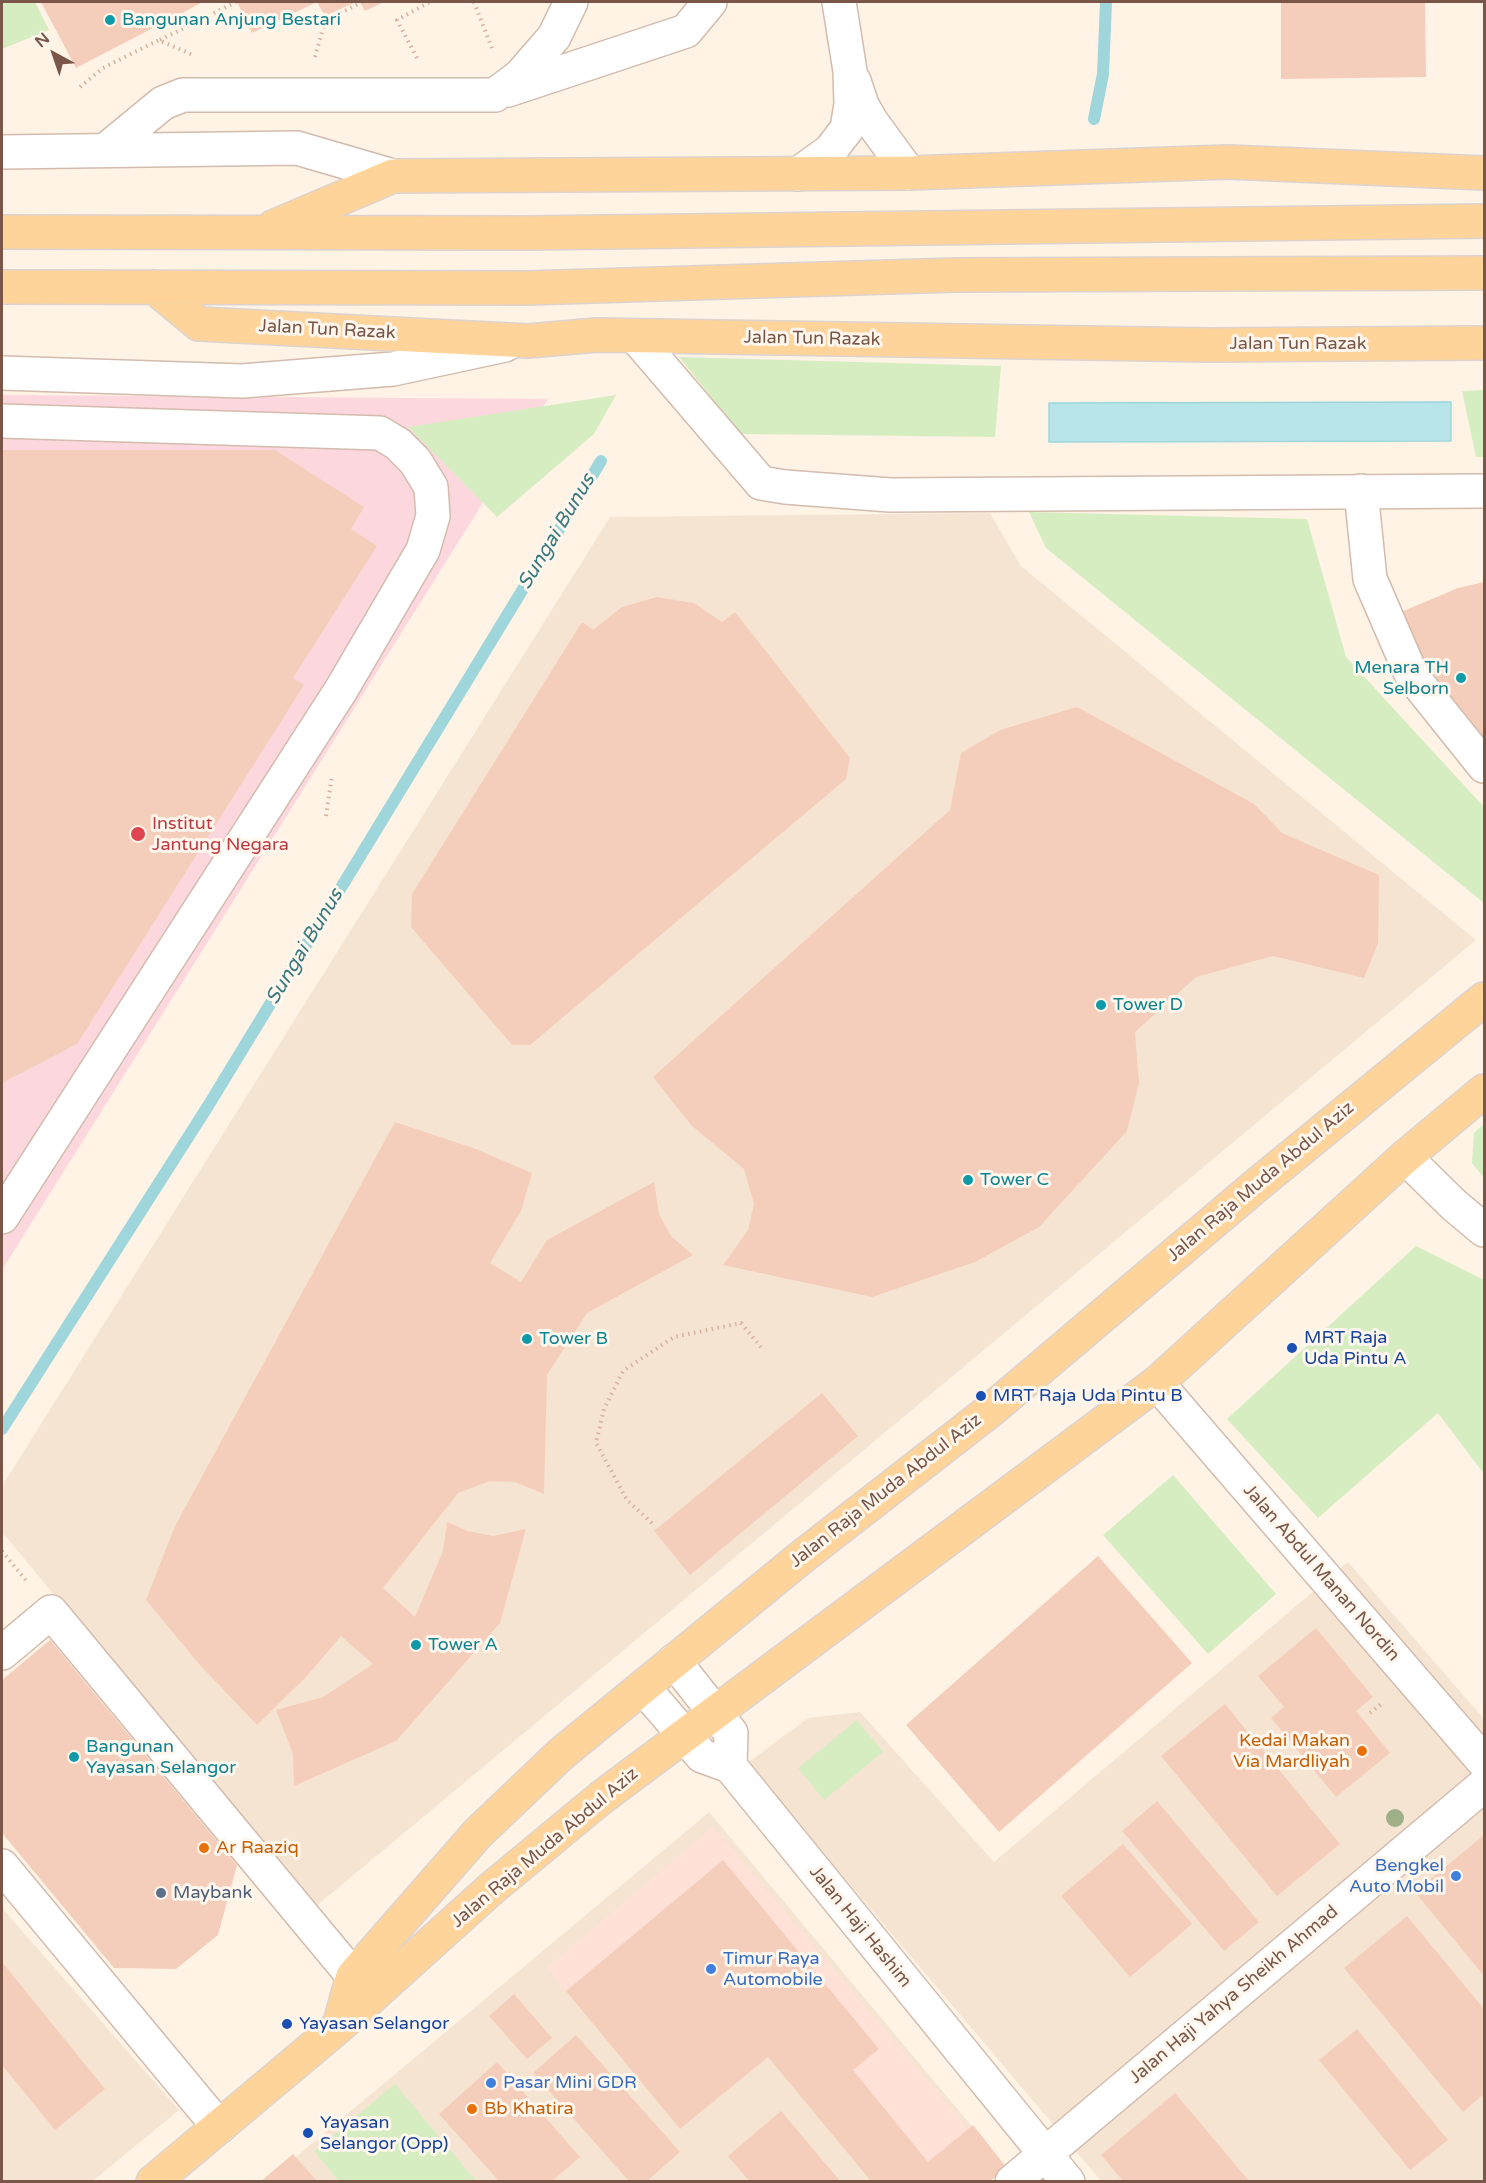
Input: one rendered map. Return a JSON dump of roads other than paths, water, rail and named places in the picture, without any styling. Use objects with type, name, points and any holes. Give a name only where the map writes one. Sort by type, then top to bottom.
[{"type":"main road","points":[[260,233],[393,176],[909,173],[1228,162],[1485,174]]},
{"type":"main road","points":[[2,232],[528,233],[1485,221]]},
{"type":"main road","points":[[2,286],[527,288],[955,275],[1485,273]]},
{"type":"main road","name":"Jalan Tun Razak","points":[[154,287],[199,324],[528,340],[597,335],[1209,345],[1485,343]]},
{"type":"main road","name":"Jalan Raja Muda Abdul Aziz","points":[[339,2026],[353,1976],[478,1833],[561,1754],[803,1556],[992,1409],[1258,1184],[1482,1000]]},
{"type":"main road","name":"Jalan Raja Muda Abdul Aziz","points":[[153,2181],[339,2026],[492,1888],[602,1797],[1157,1383],[1406,1157],[1485,1090]]},
{"type":"street","points":[[495,95],[520,76],[554,37],[571,2]]},
{"type":"street","points":[[107,149],[163,103],[183,95],[495,95],[686,31],[710,2]]},
{"type":"street","points":[[798,174],[830,151],[848,129],[851,104],[850,71],[839,2]]},
{"type":"street","points":[[850,71],[862,105],[909,173]]},
{"type":"street","points":[[2,152],[297,148],[393,176]]},
{"type":"street","points":[[635,336],[761,483],[890,495],[1485,492]]},
{"type":"street","points":[[2,373],[242,381],[393,369],[528,340]]},
{"type":"street","points":[[2,421],[380,433],[398,444],[415,461],[431,487],[433,516],[423,550],[341,690],[277,767],[2,1216]]},
{"type":"street","points":[[1360,491],[1370,579],[1412,676],[1485,766]]},
{"type":"street","points":[[1406,1157],[1454,1205],[1485,1230]]},
{"type":"street","name":"Jalan Abdul Manan Nordin","points":[[1157,1383],[1485,1762]]},
{"type":"street","points":[[2,1653],[51,1612],[353,1976]]},
{"type":"street","points":[[674,1661],[731,1733],[729,1766]]},
{"type":"street","name":"Jalan Haji Hashim","points":[[643,1687],[702,1756],[729,1766],[1068,2181]]},
{"type":"street","name":"Jalan Haji Yahya Sheikh Ahmad","points":[[1012,2181],[1485,1785]]},
{"type":"street","points":[[2,1866],[219,2127]]},
{"type":"water","points":[[1451,402],[1451,441],[1049,442],[1049,403]]},
{"type":"waterway","name":"Sungai Bunus","points":[[1094,119],[1103,74],[1106,2]]},
{"type":"waterway","name":"Sungai Bunus","points":[[2,1429],[208,1106],[601,461]]},
{"type":"place","name":"Bangunan Anjung Bestari","points":[[110,20]]},
{"type":"place","name":"Menara TH Selborn","points":[[1461,678]]},
{"type":"place","name":"Institut Jantung Negara","points":[[138,834]]},
{"type":"place","name":"Tower D","points":[[1101,1005]]},
{"type":"place","name":"Tower C","points":[[968,1180]]},
{"type":"place","name":"Tower B","points":[[527,1339]]},
{"type":"place","name":"MRT Raja Uda Pintu A","points":[[1292,1348]]},
{"type":"place","name":"MRT Raja Uda Pintu B","points":[[981,1396]]},
{"type":"place","name":"Tower A","points":[[416,1645]]},
{"type":"place","name":"Kedai Makan Via Mardliyah","points":[[1362,1751]]},
{"type":"place","name":"Bangunan Yayasan Selangor","points":[[74,1757]]},
{"type":"place","name":"Ar Raaziq","points":[[204,1848]]},
{"type":"place","name":"Bengkel Auto Mobil","points":[[1456,1876]]},
{"type":"place","name":"Maybank","points":[[161,1893]]},
{"type":"place","name":"Timur Raya Automobile","points":[[711,1969]]},
{"type":"place","name":"Yayasan Selangor","points":[[287,2024]]},
{"type":"place","name":"Pasar Mini GDR","points":[[491,2083]]},
{"type":"place","name":"Bb Khatira","points":[[472,2109]]},
{"type":"place","name":"Yayasan Selangor (Opp)","points":[[308,2133]]}]
